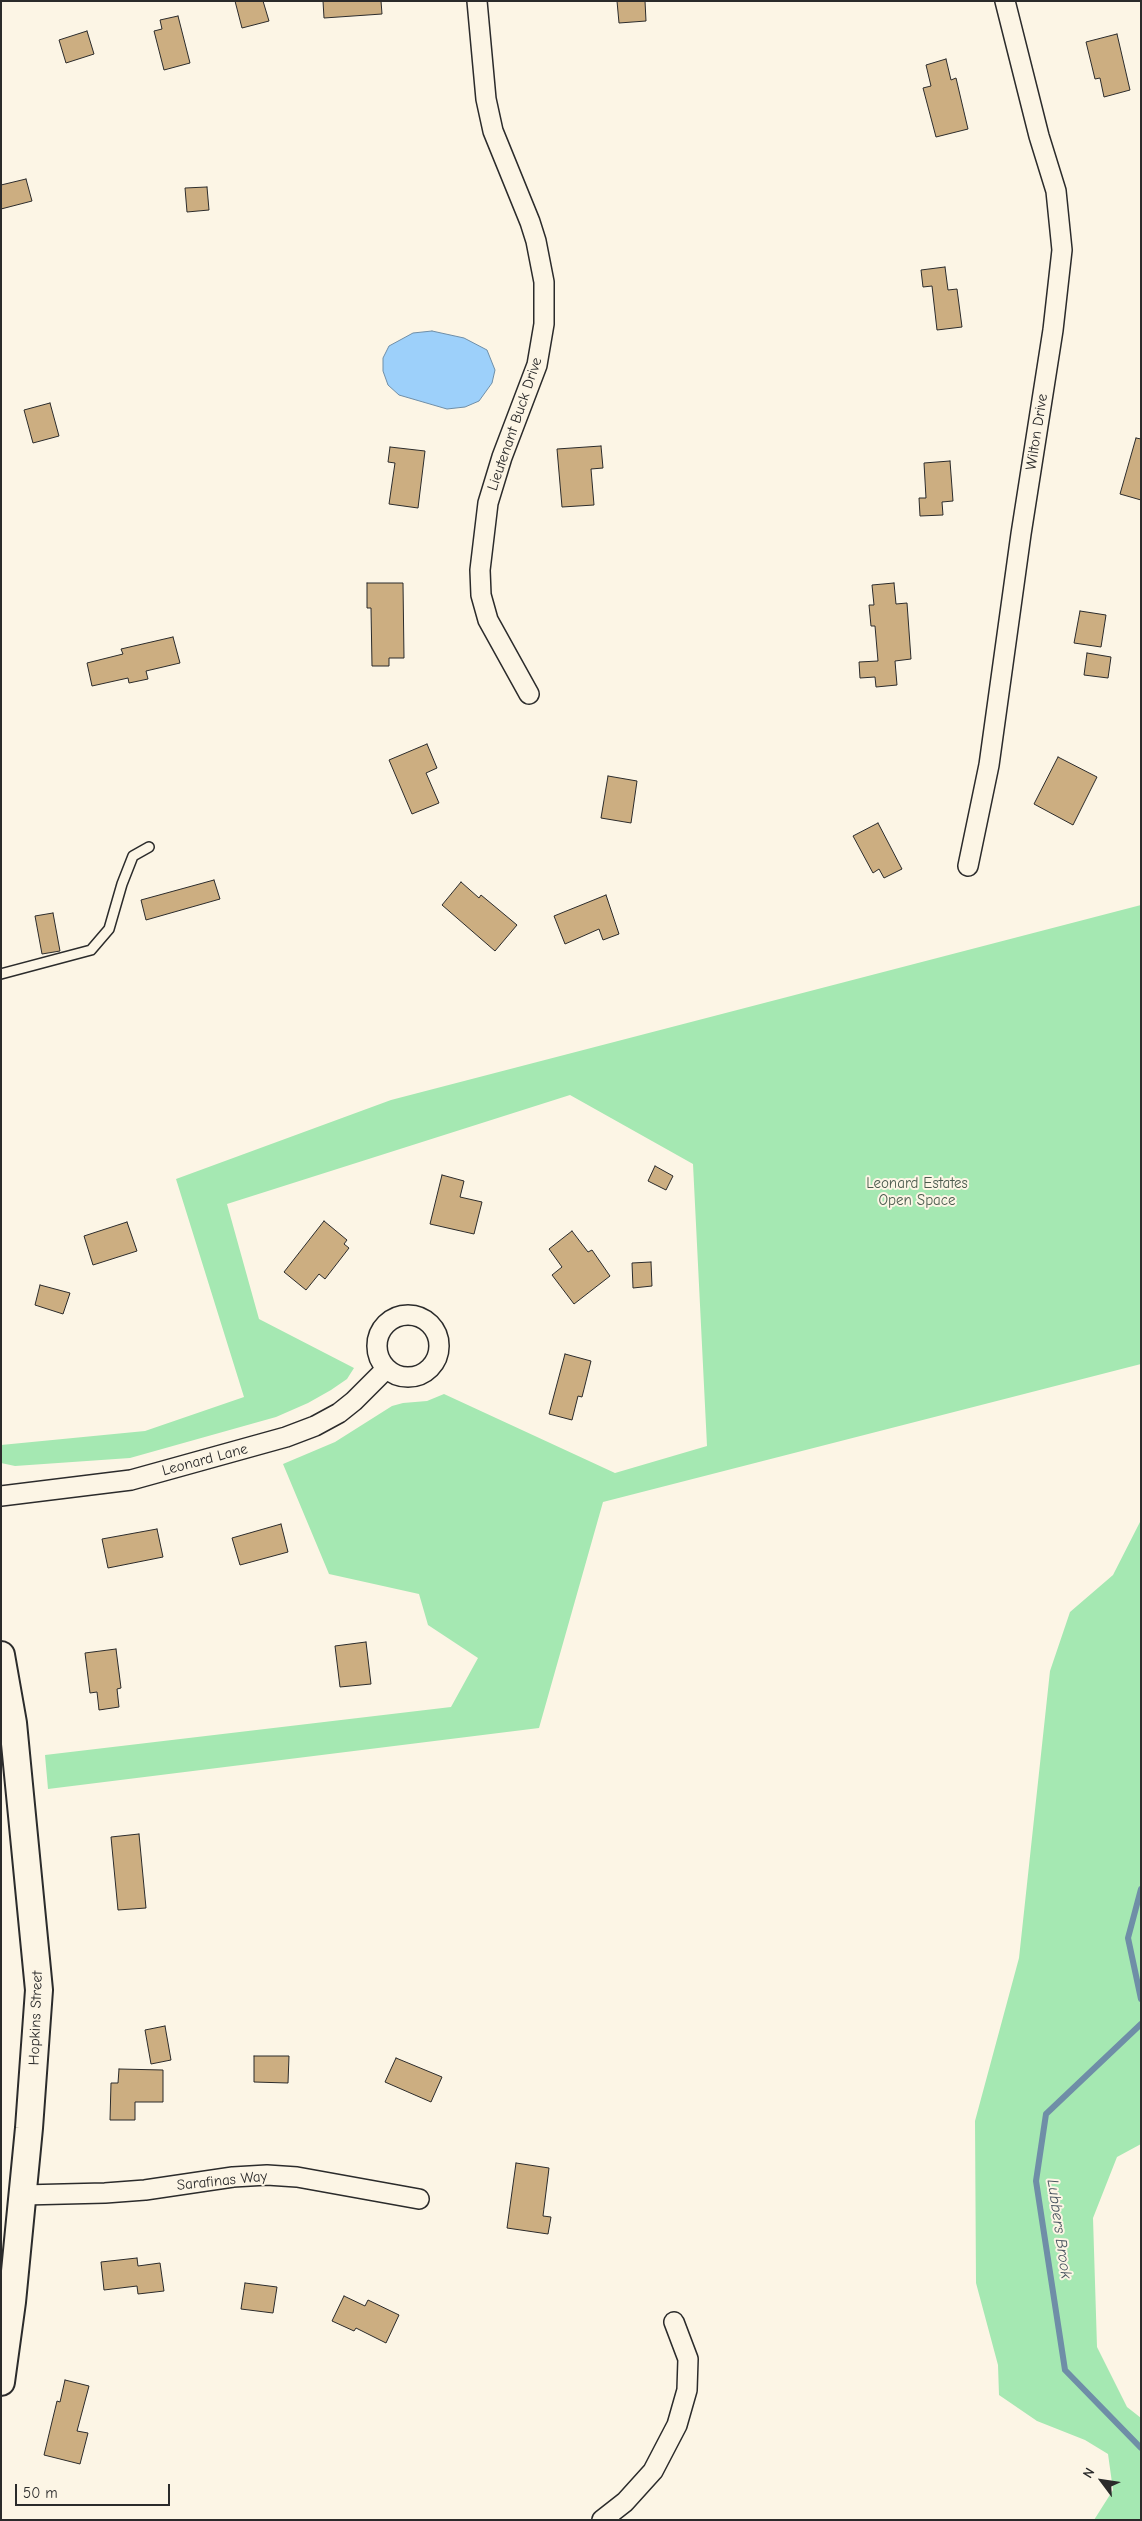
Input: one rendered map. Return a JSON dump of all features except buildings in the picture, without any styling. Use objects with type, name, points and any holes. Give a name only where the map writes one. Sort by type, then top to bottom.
[{"type":"street","name":"Lieutenant Buck Drive","points":[[477,1],[486,99],[493,131],[530,222],[536,241],[544,282],[544,324],[537,365],[502,457],[488,502],[480,570],[481,595],[488,620],[529,694]]},
{"type":"street","name":"Wilton Drive","points":[[968,866],[989,765],[1021,534],[1054,330],[1062,250],[1056,191],[1039,136],[1005,1]]},
{"type":"street","name":"Leonard Lane","points":[[1,1496],[131,1480],[292,1435],[315,1426],[339,1412],[354,1401],[386,1369]]},
{"type":"street","name":"Hopkins Street","points":[[1,1655],[13,1723],[39,1990],[34,2080],[23,2195],[1,2382]]},
{"type":"street","name":"Sarafinas Way","points":[[23,2195],[105,2194],[233,2177],[267,2176],[297,2177],[419,2199]]},
{"type":"street","points":[[602,2520],[624,2502],[653,2471],[677,2425],[687,2390],[688,2359],[674,2322]]},
{"type":"lane","points":[[2,974],[91,950],[109,930],[122,884],[133,856],[149,848]]},
{"type":"green space","name":"Leonard Estates Open Space","points":[[1141,905],[1141,1364],[603,1502],[539,1728],[48,1789],[45,1755],[451,1707],[478,1658],[428,1625],[419,1594],[329,1574],[283,1464],[335,1442],[392,1406],[427,1401],[444,1394],[615,1473],[707,1446],[693,1164],[570,1095],[227,1204],[259,1319],[354,1368],[347,1379],[331,1390],[308,1403],[276,1417],[130,1458],[15,1466],[1,1463],[1,1445],[145,1431],[244,1397],[176,1179],[391,1100]]},
{"type":"green space","points":[[1141,1520],[1141,2144],[1117,2157],[1093,2218],[1097,2347],[1127,2407],[1141,2418],[1141,2520],[1094,2520],[1113,2490],[1108,2454],[1085,2440],[1037,2421],[999,2395],[998,2365],[976,2283],[975,2121],[1019,1958],[1050,1671],[1070,1612],[1113,1575]]},
{"type":"water","points":[[432,331],[464,338],[487,350],[495,370],[492,383],[479,401],[465,407],[447,409],[399,395],[388,385],[383,371],[383,358],[389,346],[413,333]]},
{"type":"waterway","name":"Lubbers Brook","points":[[1141,1889],[1128,1938],[1141,1999]]},
{"type":"waterway","name":"Lubbers Brook","points":[[1141,2024],[1046,2114],[1036,2181],[1065,2370],[1141,2448]]}]
